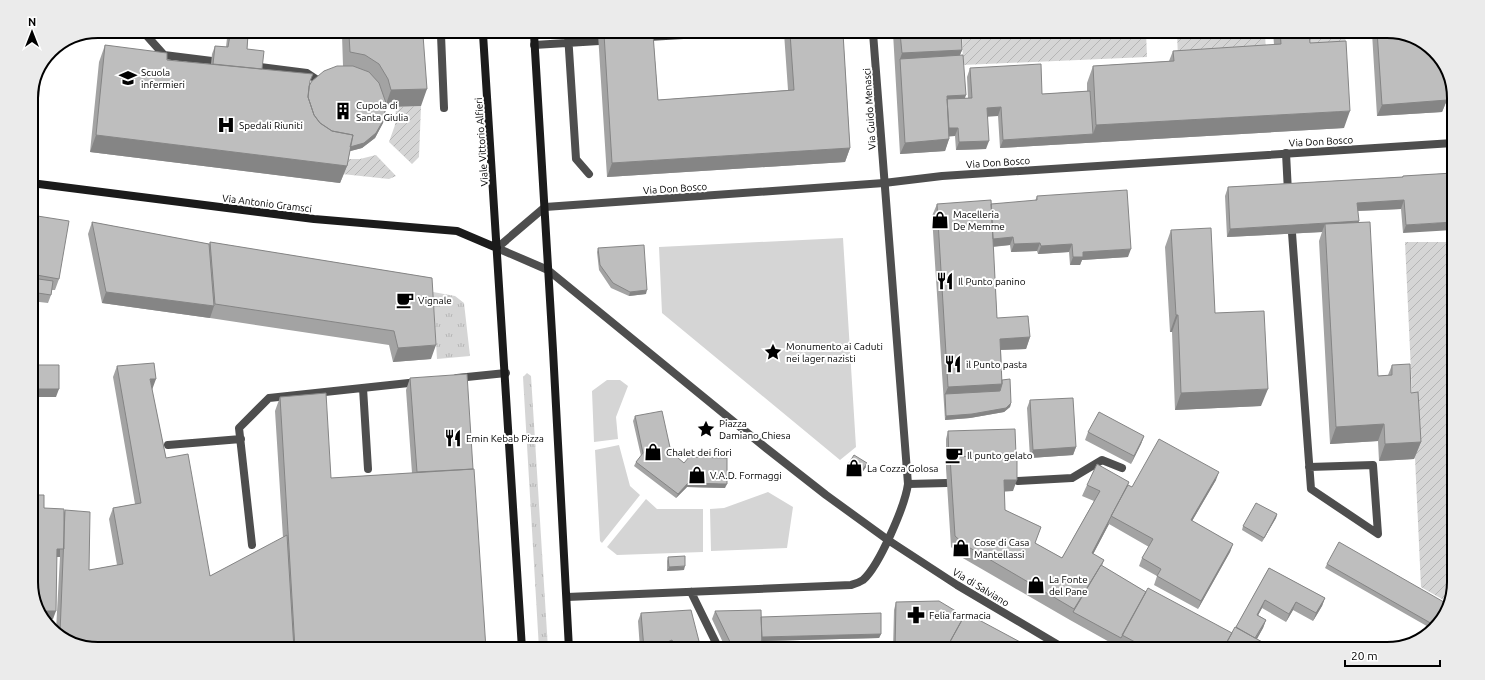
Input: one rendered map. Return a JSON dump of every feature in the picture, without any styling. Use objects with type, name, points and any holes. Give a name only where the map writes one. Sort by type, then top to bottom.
[{"type":"main road","name":"Viale Vittorio Alfieri","points":[[483,38],[497,248]]},
{"type":"main road","points":[[534,38],[545,207],[569,642]]},
{"type":"main road","name":"Via Antonio Gramsci","points":[[38,183],[314,219],[457,231],[497,248]]},
{"type":"main road","points":[[497,248],[522,642]]},
{"type":"street","points":[[149,38],[164,55],[212,61]]},
{"type":"street","points":[[441,38],[444,108]]},
{"type":"street","points":[[568,38],[576,159],[589,174]]},
{"type":"street","name":"Via Guido Menasci","points":[[873,38],[884,183]]},
{"type":"street","points":[[534,45],[599,41]]},
{"type":"street","points":[[260,67],[307,73],[316,79]]},
{"type":"street","name":"Via Don Bosco","points":[[545,207],[884,183],[942,176],[1447,143]]},
{"type":"street","points":[[1286,154],[1288,192]]},
{"type":"street","points":[[567,597],[851,585],[862,580],[868,574],[888,540],[906,498],[908,484],[889,229],[884,183]]},
{"type":"street","points":[[545,207],[497,248],[548,270],[766,448],[826,495],[888,540]]},
{"type":"street","points":[[1292,233],[1309,467],[1311,489],[1378,534],[1373,465],[1309,467]]},
{"type":"street","points":[[451,378],[506,373]]},
{"type":"street","points":[[252,545],[240,428],[269,398],[427,381]]},
{"type":"street","points":[[363,388],[368,470]]},
{"type":"street","points":[[168,445],[241,439]]},
{"type":"street","points":[[1018,480],[1072,478],[1102,460],[1122,468]]},
{"type":"street","points":[[908,484],[947,483]]},
{"type":"street","name":"Via di Salviano","points":[[888,540],[957,585],[1053,642]]},
{"type":"street","points":[[691,592],[716,642]]},
{"type":"green space","points":[[962,38],[1146,38],[1147,57],[963,65]]},
{"type":"green space","points":[[1177,38],[1265,38],[1266,55],[1178,59]]},
{"type":"green space","points":[[1308,38],[1345,38],[1346,50],[1309,52]]},
{"type":"green space","points":[[421,106],[419,157],[412,164],[389,142],[395,125],[396,107]]},
{"type":"green space","points":[[376,155],[396,176],[389,179],[342,174],[345,159],[360,159]]},
{"type":"green space","points":[[843,238],[856,447],[840,460],[662,313],[659,247]]},
{"type":"green space","points":[[1405,242],[1447,242],[1447,582],[1444,600],[1421,587]]},
{"type":"green space","points":[[433,292],[455,296],[464,303],[470,356],[437,359]]},
{"type":"green space","points":[[527,373],[531,376],[548,642],[539,642],[523,377]]},
{"type":"green space","points":[[607,380],[620,380],[628,386],[616,417],[618,439],[594,442],[592,391]]},
{"type":"green space","points":[[619,445],[630,486],[640,495],[602,543],[600,541],[595,450]]},
{"type":"green space","points":[[768,492],[793,507],[787,548],[711,551],[710,509],[724,508]]},
{"type":"green space","points":[[646,499],[657,509],[703,509],[703,552],[617,555],[607,547]]},
{"type":"building","points":[[230,38],[248,38],[247,49],[264,51],[262,69],[213,64],[215,46],[228,47]]},
{"type":"building","points":[[349,38],[423,38],[427,89],[391,90],[388,79],[379,64],[365,55],[350,52]]},
{"type":"building","points":[[604,38],[653,38],[658,100],[794,90],[790,38],[843,38],[850,148],[612,163]]},
{"type":"building","points":[[900,38],[961,38],[962,50],[902,53]]},
{"type":"building","points":[[1281,38],[1310,38],[1310,43],[1346,41],[1350,111],[1096,125],[1093,66],[1174,61],[1173,51],[1281,44]]},
{"type":"building","points":[[1377,38],[1398,39],[1417,46],[1423,50],[1439,68],[1446,87],[1447,100],[1382,105]]},
{"type":"building","points":[[105,45],[167,53],[167,60],[313,74],[310,81],[308,97],[314,115],[320,123],[332,131],[353,135],[347,166],[96,135]]},
{"type":"building","points":[[963,55],[966,95],[947,96],[949,139],[905,143],[900,59]]},
{"type":"building","points":[[1041,64],[1042,94],[1090,91],[1093,134],[1003,140],[1001,107],[987,108],[989,141],[959,142],[958,128],[949,128],[947,99],[972,98],[970,68]]},
{"type":"building","name":"Cupola di Santa Giulia","points":[[337,66],[353,66],[369,72],[379,83],[386,103],[384,119],[376,133],[364,143],[350,147],[353,135],[332,131],[320,123],[314,115],[308,97],[309,86],[312,81],[324,71]]},
{"type":"building","points":[[1447,173],[1447,222],[1406,225],[1404,200],[1357,203],[1359,221],[1230,229],[1228,187]]},
{"type":"building","points":[[1127,190],[1131,249],[1083,252],[1083,257],[1073,257],[1072,244],[1041,246],[1040,243],[1014,244],[1013,237],[993,239],[991,204],[1037,200],[1037,196]]},
{"type":"building","points":[[991,200],[997,318],[1028,316],[1030,337],[1000,339],[1002,384],[948,387],[937,204]]},
{"type":"building","points":[[38,216],[69,221],[59,279],[38,275]]},
{"type":"building","points":[[92,222],[209,244],[214,306],[106,292]]},
{"type":"building","points":[[1370,222],[1378,376],[1392,375],[1392,365],[1410,364],[1411,393],[1418,392],[1421,442],[1385,444],[1384,424],[1336,427],[1325,224]]},
{"type":"building","points":[[1211,228],[1215,313],[1264,311],[1268,389],[1181,393],[1178,315],[1176,315],[1171,230]]},
{"type":"building","points":[[210,242],[432,278],[436,345],[398,348],[394,331],[215,304]]},
{"type":"building","points":[[644,245],[647,290],[630,292],[613,283],[600,265],[598,248]]},
{"type":"building","points":[[38,279],[53,281],[51,295],[38,293]]},
{"type":"building","points":[[154,363],[156,379],[150,379],[166,458],[188,454],[210,576],[287,535],[294,642],[98,642],[87,641],[75,637],[60,628],[65,510],[90,512],[89,570],[123,564],[113,508],[141,503],[117,366]]},
{"type":"building","points":[[38,365],[59,365],[59,389],[38,389]]},
{"type":"building","points":[[467,374],[473,469],[417,472],[410,378]]},
{"type":"building","points":[[1010,379],[1011,403],[1006,408],[972,414],[946,416],[945,394],[1000,391],[1002,380]]},
{"type":"building","points":[[326,393],[331,478],[474,469],[486,642],[295,642],[280,397]]},
{"type":"building","points":[[1073,398],[1076,447],[1033,450],[1030,400]]},
{"type":"building","points":[[662,411],[671,452],[684,463],[689,457],[727,458],[727,484],[688,483],[678,494],[636,462],[643,453],[635,416]]},
{"type":"building","points":[[1099,412],[1144,436],[1134,456],[1088,432]]},
{"type":"building","points":[[1015,429],[1016,455],[950,457],[949,460],[948,431]]},
{"type":"building","points":[[1159,439],[1219,472],[1191,520],[1233,544],[1201,601],[1157,576],[1161,569],[1142,558],[1153,539],[1111,516],[1128,485],[1132,487]]},
{"type":"building","points":[[854,455],[867,463],[860,474],[847,466]]},
{"type":"building","points":[[1017,455],[1017,480],[1004,480],[1005,510],[1041,527],[1035,543],[1062,558],[1100,491],[1087,485],[1097,464],[1129,482],[1092,553],[1104,560],[1074,609],[965,545],[955,536],[950,457]]},
{"type":"building","points":[[38,495],[44,495],[44,508],[64,509],[64,549],[57,549],[56,611],[46,611],[39,593]]},
{"type":"building","points":[[1256,503],[1277,514],[1264,538],[1243,526]]},
{"type":"building","points":[[1339,542],[1443,602],[1442,605],[1439,612],[1430,623],[1327,564]]},
{"type":"building","points":[[685,556],[685,566],[669,567],[668,557]]},
{"type":"building","points":[[1101,565],[1146,592],[1121,638],[1073,612]]},
{"type":"building","points":[[1269,568],[1325,598],[1316,613],[1296,602],[1289,614],[1265,600],[1257,615],[1266,620],[1255,638],[1236,627]]},
{"type":"building","points":[[1148,588],[1232,633],[1227,642],[1135,642],[1122,635]]},
{"type":"building","points":[[939,601],[964,616],[950,642],[895,642],[896,602]]},
{"type":"building","points":[[691,610],[699,642],[673,642],[672,640],[668,642],[643,642],[641,613]]},
{"type":"building","points":[[761,610],[762,642],[730,642],[715,611]]},
{"type":"building","points":[[881,613],[881,634],[762,637],[761,617]]},
{"type":"building","points":[[966,613],[1020,642],[950,642]]},
{"type":"building","points":[[1235,627],[1262,642],[1227,642]]},
{"type":"place","name":"Scuola infermieri","points":[[128,78]]},
{"type":"place","name":"Cupola di Santa Giulia","points":[[343,111]]},
{"type":"place","name":"Spedali Riuniti","points":[[226,125]]},
{"type":"place","name":"Macelleria De Memme","points":[[940,220]]},
{"type":"place","name":"Il Punto panino","points":[[945,281]]},
{"type":"place","name":"Vignale","points":[[405,300]]},
{"type":"place","name":"Monumento ai Caduti nei lager nazisti","points":[[773,352]]},
{"type":"place","name":"il Punto pasta","points":[[953,364]]},
{"type":"place","name":"Piazza Damiano Chiesa","points":[[706,429]]},
{"type":"place","name":"Emin Kebab Pizza","points":[[453,438]]},
{"type":"place","name":"Chalet dei fiori","points":[[653,452]]},
{"type":"place","name":"Il punto gelato","points":[[954,455]]},
{"type":"place","name":"La Cozza Golosa","points":[[854,468]]},
{"type":"place","name":"V.A.D. Formaggi","points":[[697,475]]},
{"type":"place","name":"Cose di Casa Mantellassi","points":[[961,548]]},
{"type":"place","name":"La Fonte del Pane","points":[[1036,585]]},
{"type":"place","name":"Felia farmacia","points":[[916,615]]}]
